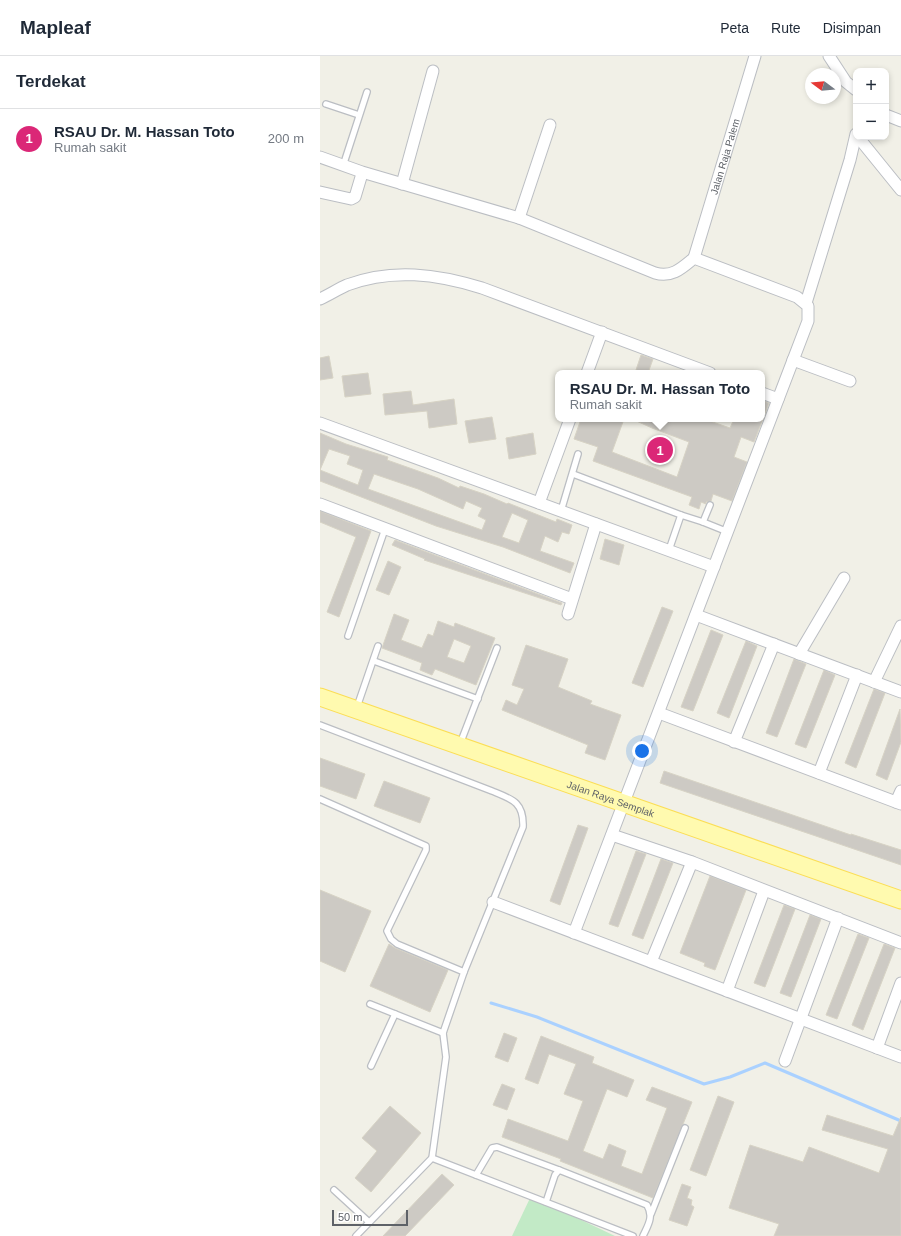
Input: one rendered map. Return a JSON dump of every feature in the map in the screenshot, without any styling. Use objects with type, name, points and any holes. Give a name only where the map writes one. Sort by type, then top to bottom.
[{"type":"main road","name":"Jalan Raya Semplak","points":[[320,697],[901,900]]},
{"type":"street","name":"Jalan Raja Palem","points":[[694,258],[755,56]]},
{"type":"street","points":[[829,56],[846,82],[853,88]]},
{"type":"street","points":[[402,184],[433,71]]},
{"type":"street","points":[[889,116],[901,122]]},
{"type":"street","points":[[519,218],[550,125]]},
{"type":"street","points":[[806,303],[855,140]]},
{"type":"street","points":[[860,140],[901,190]]},
{"type":"street","points":[[320,157],[342,166],[519,218],[631,265],[660,274],[678,272],[694,258],[797,296],[806,303],[809,312],[808,321],[574,933]]},
{"type":"street","points":[[320,192],[351,199],[355,197],[361,177]]},
{"type":"street","points":[[320,299],[346,285],[367,279],[385,275],[426,275],[463,282],[482,288],[702,370]]},
{"type":"street","points":[[588,370],[602,332]]},
{"type":"street","points":[[793,360],[850,381]]},
{"type":"street","points":[[765,394],[778,399]]},
{"type":"street","points":[[539,503],[569,422]]},
{"type":"street","points":[[320,423],[714,567]]},
{"type":"street","points":[[320,504],[572,599]]},
{"type":"street","points":[[568,614],[596,524]]},
{"type":"street","points":[[799,654],[844,578]]},
{"type":"street","points":[[696,615],[901,692]]},
{"type":"street","points":[[874,682],[901,626]]},
{"type":"street","points":[[734,742],[774,644]]},
{"type":"street","points":[[819,773],[857,675]]},
{"type":"street","points":[[659,714],[899,803],[901,791]]},
{"type":"street","points":[[612,835],[692,862],[901,943]]},
{"type":"street","points":[[651,962],[692,862]]},
{"type":"street","points":[[727,991],[764,891]]},
{"type":"street","points":[[493,902],[901,1057]]},
{"type":"street","points":[[785,1061],[838,918]]},
{"type":"street","points":[[877,1048],[901,983]]},
{"type":"lane","points":[[342,166],[367,92]]},
{"type":"lane","points":[[326,104],[359,115]]},
{"type":"lane","points":[[561,511],[578,454]]},
{"type":"lane","points":[[573,474],[723,530]]},
{"type":"lane","points":[[703,522],[710,505]]},
{"type":"lane","points":[[669,550],[681,515]]},
{"type":"lane","points":[[348,636],[385,529]]},
{"type":"lane","points":[[356,710],[378,646]]},
{"type":"lane","points":[[459,746],[497,648]]},
{"type":"lane","points":[[374,661],[478,699]]},
{"type":"lane","points":[[320,725],[514,800],[518,804],[523,816],[523,827],[464,972],[444,1033],[446,1056],[432,1158],[356,1236]]},
{"type":"lane","points":[[320,799],[426,846],[426,850],[387,931],[391,939],[397,944],[464,972]]},
{"type":"lane","points":[[370,1004],[444,1033]]},
{"type":"lane","points":[[371,1066],[395,1014]]},
{"type":"lane","points":[[643,1236],[685,1128]]},
{"type":"lane","points":[[476,1175],[492,1148],[497,1147],[643,1203],[647,1206],[651,1214]]},
{"type":"lane","points":[[432,1158],[633,1236]]},
{"type":"lane","points":[[546,1202],[555,1175],[559,1170]]},
{"type":"lane","points":[[334,1190],[369,1222]]},
{"type":"green space","points":[[531,1196],[615,1236],[512,1236]]},
{"type":"building","points":[[641,355],[653,359],[649,370],[636,370]]},
{"type":"building","points":[[329,356],[333,378],[320,380],[320,358]]},
{"type":"building","points":[[368,373],[371,394],[345,397],[342,376]]},
{"type":"building","points":[[411,391],[413,405],[454,399],[457,424],[429,428],[427,411],[385,415],[383,394]]},
{"type":"building","points":[[765,401],[769,403],[765,413]]},
{"type":"building","points":[[492,417],[496,439],[469,443],[465,421]]},
{"type":"building","points":[[580,422],[623,422],[612,452],[677,477],[689,442],[639,422],[713,422],[730,428],[733,422],[762,422],[754,442],[741,437],[734,457],[747,462],[732,501],[713,494],[711,501],[706,502],[706,504],[701,502],[699,509],[689,505],[692,497],[593,461],[598,447],[574,439]]},
{"type":"building","points":[[320,433],[346,444],[388,457],[387,460],[438,478],[459,488],[460,486],[556,522],[557,519],[572,525],[569,534],[562,532],[558,542],[545,536],[540,551],[574,563],[570,573],[503,547],[436,526],[320,481]],"holes":[[[329,449],[350,456],[347,464],[363,470],[358,485],[320,470]],[[374,474],[418,489],[463,509],[466,501],[482,508],[478,516],[486,520],[482,530],[368,489]],[[512,513],[528,520],[519,543],[502,537]]]},
{"type":"building","points":[[533,433],[536,454],[509,459],[506,438]]},
{"type":"building","points":[[320,511],[371,531],[339,617],[327,612],[356,537],[320,522]]},
{"type":"building","points":[[605,539],[624,545],[619,565],[600,559]]},
{"type":"building","points":[[395,540],[562,603],[561,605],[424,560],[425,559],[392,545]]},
{"type":"building","points":[[388,561],[401,567],[389,595],[376,590]]},
{"type":"building","points":[[662,607],[673,611],[643,687],[632,683]]},
{"type":"building","points":[[394,614],[409,620],[401,640],[422,648],[428,634],[433,636],[438,621],[454,627],[455,623],[495,638],[476,685],[435,669],[432,675],[420,670],[422,663],[382,648]],"holes":[[[454,639],[471,646],[464,663],[447,657]]]},
{"type":"building","points":[[711,630],[723,635],[693,711],[681,707]]},
{"type":"building","points":[[746,641],[757,646],[729,718],[717,713]]},
{"type":"building","points":[[526,645],[568,659],[558,687],[592,701],[590,704],[621,715],[605,760],[585,753],[588,745],[502,710],[506,700],[517,705],[524,689],[512,685]]},
{"type":"building","points":[[794,659],[806,664],[777,737],[766,733]]},
{"type":"building","points":[[824,670],[835,675],[806,748],[795,744]]},
{"type":"building","points":[[874,689],[885,693],[856,768],[845,763]]},
{"type":"building","points":[[900,709],[901,742],[887,780],[876,775]]},
{"type":"building","points":[[320,758],[365,774],[356,799],[320,786]]},
{"type":"building","points":[[664,771],[851,835],[901,850],[901,865],[660,783]]},
{"type":"building","points":[[384,781],[430,798],[420,823],[374,806]]},
{"type":"building","points":[[578,825],[588,828],[560,905],[550,901]]},
{"type":"building","points":[[636,851],[646,854],[618,927],[609,924]]},
{"type":"building","points":[[661,859],[673,863],[643,939],[632,935]]},
{"type":"building","points":[[710,876],[746,890],[715,970],[704,966],[705,963],[680,953]]},
{"type":"building","points":[[320,890],[371,911],[345,972],[320,961]]},
{"type":"building","points":[[784,905],[795,909],[765,987],[754,983]]},
{"type":"building","points":[[810,915],[821,919],[791,997],[780,993]]},
{"type":"building","points":[[858,934],[869,938],[837,1019],[826,1015]]},
{"type":"building","points":[[389,944],[395,948],[448,970],[430,1012],[370,986]]},
{"type":"building","points":[[884,944],[895,948],[863,1030],[852,1025]]},
{"type":"building","points":[[504,1033],[517,1038],[508,1062],[495,1057]]},
{"type":"building","points":[[541,1036],[594,1057],[592,1063],[634,1080],[627,1097],[607,1089],[583,1151],[603,1159],[609,1144],[626,1151],[621,1166],[642,1174],[667,1108],[646,1100],[652,1087],[692,1102],[653,1198],[560,1161],[561,1159],[502,1137],[508,1119],[568,1141],[583,1101],[564,1094],[576,1064],[549,1054],[538,1084],[525,1079]]},
{"type":"building","points":[[502,1084],[515,1089],[507,1110],[493,1105]]},
{"type":"building","points":[[718,1096],[734,1102],[706,1176],[690,1170]]},
{"type":"building","points":[[390,1106],[421,1133],[371,1192],[355,1178],[377,1151],[362,1138]]},
{"type":"building","points":[[827,1115],[893,1136],[901,1117],[901,1236],[774,1236],[779,1224],[729,1208],[750,1145],[803,1162],[809,1147],[879,1173],[888,1149],[822,1130]]},
{"type":"building","points":[[442,1174],[454,1185],[405,1236],[383,1236]]},
{"type":"building","points":[[682,1184],[691,1187],[687,1198],[692,1200],[691,1205],[694,1207],[687,1226],[669,1220]]},
{"type":"waterway","points":[[491,1003],[537,1017],[704,1084],[730,1077],[765,1063],[901,1121]]},
{"type":"place","name":"RSAU Dr. M. Hassan Toto","points":[[660,450]]}]
